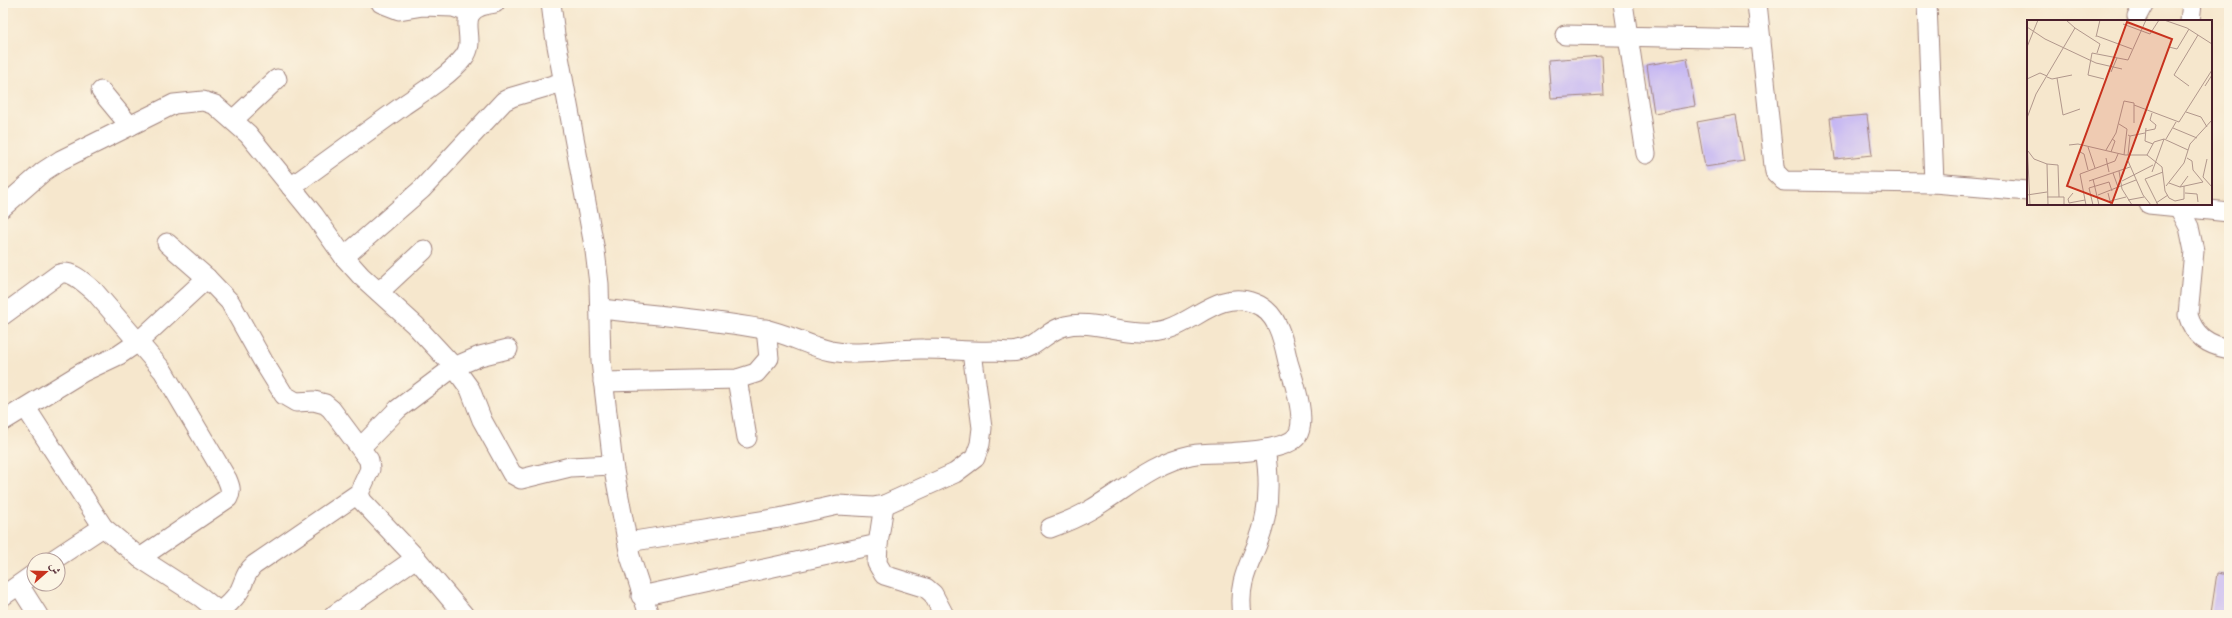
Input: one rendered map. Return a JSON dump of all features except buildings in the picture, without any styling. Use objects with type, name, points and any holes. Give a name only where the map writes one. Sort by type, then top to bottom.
[{"type":"street","points":[[381,3],[400,10],[423,6],[482,6]]},
{"type":"street","points":[[551,3],[563,82],[595,251],[600,309],[603,382],[613,465],[628,542],[641,596],[649,615]]},
{"type":"street","points":[[1623,3],[1646,154]]},
{"type":"street","points":[[1757,3],[1774,166],[1778,178],[1784,181],[1934,183],[2027,191]]},
{"type":"street","points":[[1928,3],[1934,183]]},
{"type":"street","points":[[2190,20],[2192,3]]},
{"type":"street","points":[[291,187],[424,91],[459,62],[467,52],[468,28],[482,6]]},
{"type":"street","points":[[1565,35],[1761,39]]},
{"type":"street","points":[[233,120],[277,79]]},
{"type":"street","points":[[344,257],[422,189],[504,101],[512,97],[563,82]]},
{"type":"street","points":[[101,91],[130,126]]},
{"type":"street","points":[[3,207],[44,171],[174,104],[196,101],[214,105],[248,134],[291,187],[344,257],[415,325],[454,367],[470,390],[482,420],[512,474],[521,478],[570,467],[613,465]]},
{"type":"street","points":[[2164,205],[2229,212]]},
{"type":"street","points":[[2178,206],[2189,227],[2194,251],[2188,315],[2190,321],[2202,340],[2216,346],[2229,349]]},
{"type":"street","points":[[26,408],[103,526],[140,558],[202,598],[222,613],[240,590],[244,578],[254,565],[359,493],[370,469],[369,460],[361,447],[331,409],[325,404],[314,401],[296,402],[284,395],[230,302],[207,278],[167,243]]},
{"type":"street","points":[[379,292],[424,250]]},
{"type":"street","points":[[3,315],[64,272],[71,274],[95,292],[138,342],[171,384],[231,487],[228,498],[140,558]]},
{"type":"street","points":[[3,422],[83,372],[119,355],[138,342],[207,278]]},
{"type":"street","points":[[600,309],[709,320],[766,330],[832,352],[850,353],[923,348],[972,352],[1017,352],[1033,346],[1051,331],[1065,326],[1080,324],[1115,330],[1154,333],[1183,324],[1212,306],[1234,299],[1254,303],[1268,312],[1280,331],[1300,407],[1301,426],[1297,436],[1291,442],[1265,449],[1191,455],[1169,462],[1134,480],[1091,509],[1050,528]]},
{"type":"street","points":[[603,382],[737,379],[756,373],[764,366],[769,358],[766,330]]},
{"type":"street","points":[[361,447],[398,409],[454,367],[480,356],[508,349]]},
{"type":"street","points":[[628,542],[779,518],[838,505],[873,507],[884,505],[955,474],[975,458],[980,444],[982,428],[972,352]]},
{"type":"street","points":[[737,379],[747,438]]},
{"type":"street","points":[[1242,615],[1242,585],[1247,565],[1264,524],[1269,499],[1269,474],[1265,449]]},
{"type":"street","points":[[359,493],[362,501],[416,558],[464,615]]},
{"type":"street","points":[[884,505],[878,544],[877,563],[884,574],[926,588],[933,594],[944,615]]},
{"type":"street","points":[[65,552],[103,526]]},
{"type":"street","points":[[641,596],[878,544]]},
{"type":"street","points":[[334,615],[416,558]]},
{"type":"street","points":[[3,596],[26,581]]},
{"type":"street","points":[[31,592],[38,615]]}]
